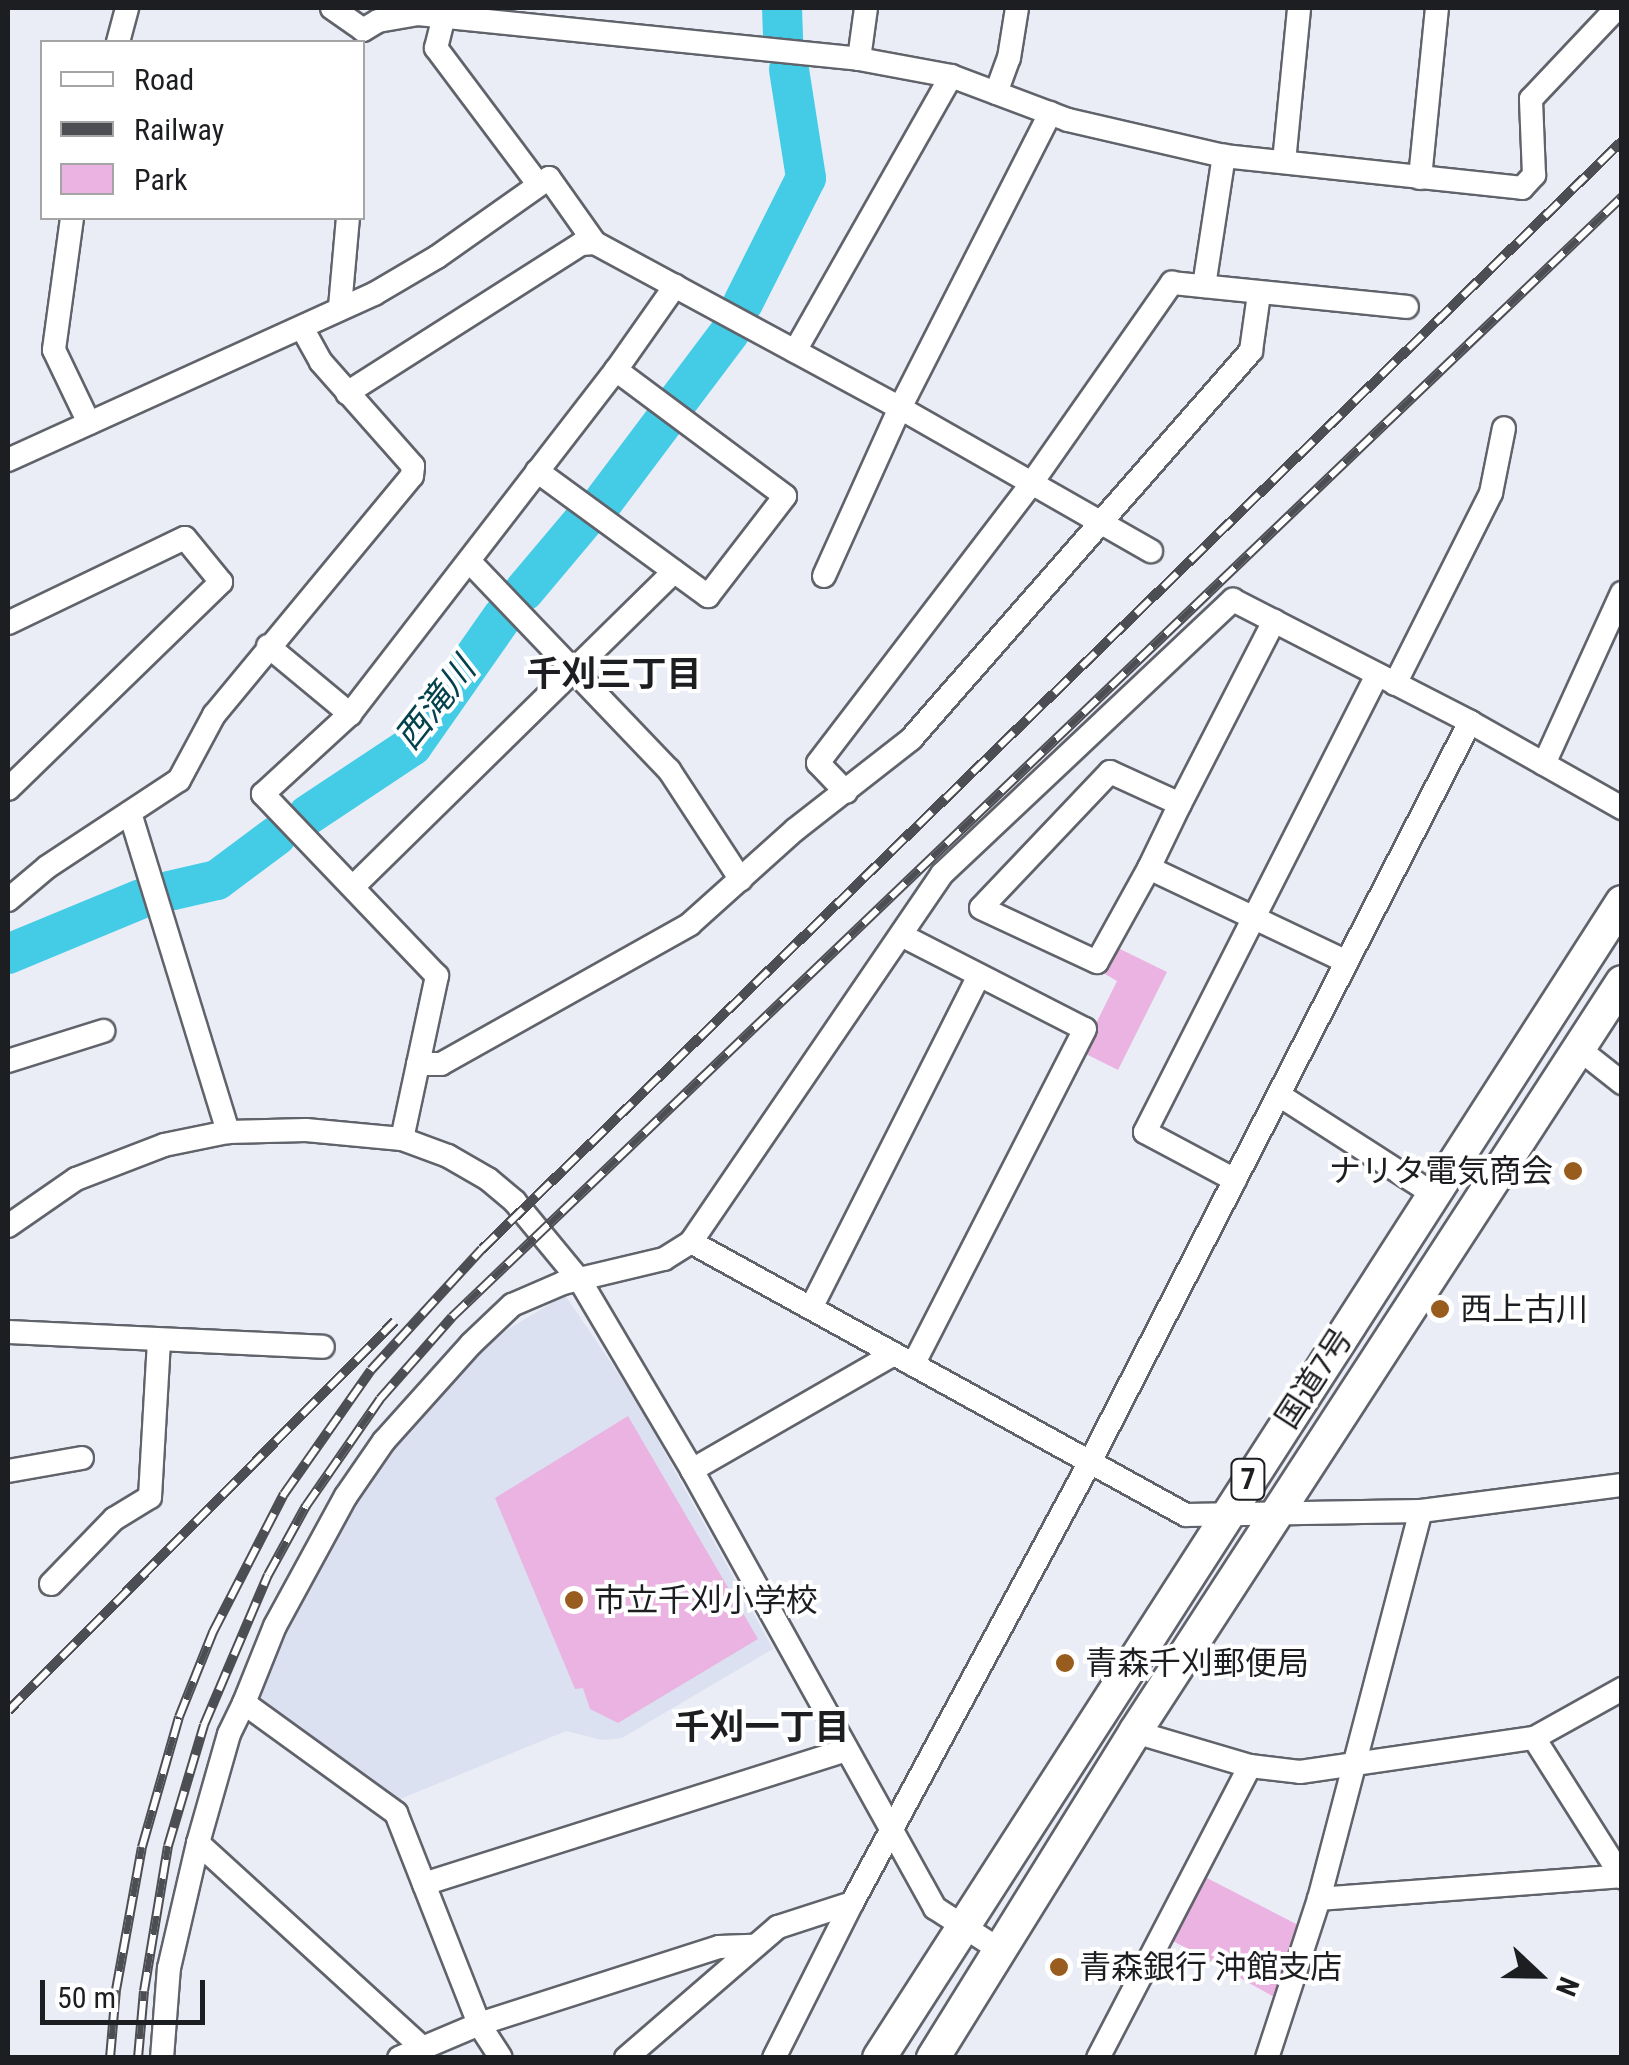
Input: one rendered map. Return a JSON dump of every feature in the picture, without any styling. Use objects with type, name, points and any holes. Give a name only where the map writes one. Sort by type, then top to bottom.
[{"type":"highway","name":"国道7号","points":[[892,2053],[962,1927],[1622,902]]},
{"type":"highway","name":"国道7号","points":[[933,2058],[1135,1732],[1622,982]]},
{"type":"street","points":[[119,40],[127,8]]},
{"type":"street","points":[[332,8],[362,36],[378,21],[418,14],[584,18],[859,59],[951,76],[1050,113],[1224,156],[1522,188],[1534,176],[1530,99],[1616,8]]},
{"type":"street","points":[[859,59],[866,8]]},
{"type":"street","points":[[996,94],[1008,58],[1017,8]]},
{"type":"street","points":[[1284,162],[1299,8]]},
{"type":"street","points":[[1420,178],[1437,8]]},
{"type":"street","points":[[444,16],[436,48],[538,184]]},
{"type":"street","points":[[795,352],[951,76]]},
{"type":"street","points":[[824,576],[900,408],[1050,113]]},
{"type":"street","points":[[1204,286],[1224,156]]},
{"type":"street","points":[[8,460],[374,294],[437,256],[549,178],[595,243],[900,408],[1152,551]]},
{"type":"street","points":[[72,220],[54,350],[89,423]]},
{"type":"street","points":[[340,307],[348,220]]},
{"type":"street","points":[[347,393],[581,244],[595,243]]},
{"type":"street","points":[[846,792],[818,763],[1031,484],[1172,283],[1406,306]]},
{"type":"street","points":[[402,1139],[437,976],[263,794],[350,714],[616,370],[675,286]]},
{"type":"street","points":[[418,1064],[441,1064],[690,924],[796,829],[910,739],[1251,351],[1259,294]]},
{"type":"street","points":[[8,900],[47,866],[179,780],[214,715],[412,476],[413,466],[321,362],[302,328]]},
{"type":"street","points":[[536,471],[708,596],[785,496],[616,370]]},
{"type":"street","points":[[1236,1180],[1145,1132],[1252,916],[1491,493],[1504,428]]},
{"type":"street","points":[[8,623],[185,538],[221,582],[8,790]]},
{"type":"street","points":[[470,562],[669,770],[741,880]]},
{"type":"street","points":[[352,886],[674,572]]},
{"type":"street","points":[[1544,764],[1622,593]]},
{"type":"street","points":[[162,2058],[170,1968],[198,1843],[229,1734],[307,1562],[384,1441],[426,1390],[512,1305],[563,1283],[581,1282],[664,1259],[691,1242],[942,874],[1232,600],[1470,722],[1622,808]]},
{"type":"street","points":[[1180,804],[1110,772],[981,908],[1097,962],[1149,868],[1274,621]]},
{"type":"street","points":[[268,646],[350,714]]},
{"type":"street","points":[[774,2058],[852,1903],[1091,1460],[1470,722]]},
{"type":"street","points":[[130,813],[228,1132]]},
{"type":"street","points":[[1149,868],[1348,962]]},
{"type":"street","points":[[692,1470],[904,1360],[1086,1029],[903,936]]},
{"type":"street","points":[[811,1308],[978,977]]},
{"type":"street","points":[[8,1060],[103,1031]]},
{"type":"street","points":[[1579,1049],[1622,1083]]},
{"type":"street","points":[[1279,1096],[1433,1194]]},
{"type":"street","points":[[13,1212],[112,1162],[228,1132],[306,1130],[402,1139],[448,1156],[488,1179],[515,1202],[581,1282],[692,1470],[935,1908],[1000,1950]]},
{"type":"street","points":[[691,1242],[1002,1417],[1091,1460],[1186,1515],[1421,1511],[1622,1486]]},
{"type":"street","points":[[8,1332],[323,1347]]},
{"type":"street","points":[[51,1584],[114,1519],[150,1497],[159,1341]]},
{"type":"street","points":[[8,1471],[82,1458]]},
{"type":"street","points":[[1267,2058],[1319,1899],[1421,1511]]},
{"type":"street","points":[[1135,1732],[1250,1766],[1300,1772],[1534,1738],[1622,1689]]},
{"type":"street","points":[[244,1703],[396,1813],[479,2024],[501,2058]]},
{"type":"street","points":[[1319,1899],[1621,1876],[1534,1738]]},
{"type":"street","points":[[424,1884],[846,1750]]},
{"type":"street","points":[[1098,2058],[1250,1766]]},
{"type":"street","points":[[198,1843],[420,2046]]},
{"type":"street","points":[[626,2058],[778,1926],[852,1903]]},
{"type":"street","points":[[399,2058],[479,2024],[719,1947],[754,1946]]},
{"type":"shaded area","points":[[565,1295],[633,1395],[773,1649],[622,1738],[602,1740],[566,1731],[393,1802],[256,1706],[258,1694],[297,1603],[356,1500],[420,1410],[505,1331]]},
{"type":"green space","points":[[1118,948],[1167,972],[1118,1070],[1082,1052],[1117,981],[1105,974]]},
{"type":"green space","points":[[628,1416],[758,1639],[618,1723],[590,1709],[583,1688],[575,1689],[495,1498]]},
{"type":"green space","points":[[1205,1877],[1300,1926],[1276,1998],[1173,1941]]},
{"type":"waterway","name":"西滝川","points":[[782,8],[783,39]]},
{"type":"waterway","name":"西滝川","points":[[743,303],[806,178],[789,69]]},
{"type":"waterway","name":"西滝川","points":[[678,401],[730,332]]},
{"type":"waterway","name":"西滝川","points":[[603,502],[663,422]]},
{"type":"waterway","name":"西滝川","points":[[524,591],[583,521]]},
{"type":"waterway","name":"西滝川","points":[[308,815],[412,746],[503,616]]},
{"type":"waterway","name":"西滝川","points":[[169,891],[217,880],[276,836]]},
{"type":"waterway","name":"西滝川","points":[[8,954],[141,899]]},
{"type":"railway","points":[[110,2058],[116,1990],[142,1847],[179,1717],[213,1632],[284,1494],[371,1370],[482,1249],[1622,141]]},
{"type":"railway","points":[[138,2058],[144,1991],[168,1846],[204,1725],[268,1575],[306,1506],[380,1399],[452,1317],[1622,197]]},
{"type":"railway","points":[[8,1711],[395,1321]]},
{"type":"place","name":"ナリタ電気商会","points":[[1573,1171]]},
{"type":"place","name":"西上古川","points":[[1440,1309]]},
{"type":"place","name":"市立千刈小学校","points":[[574,1600]]},
{"type":"place","name":"青森千刈郵便局","points":[[1065,1663]]},
{"type":"place","name":"青森銀行 沖館支店","points":[[1059,1967]]},
{"type":"district","name":"千刈三丁目","points":[[614,675]]},
{"type":"district","name":"千刈一丁目","points":[[762,1728]]}]
